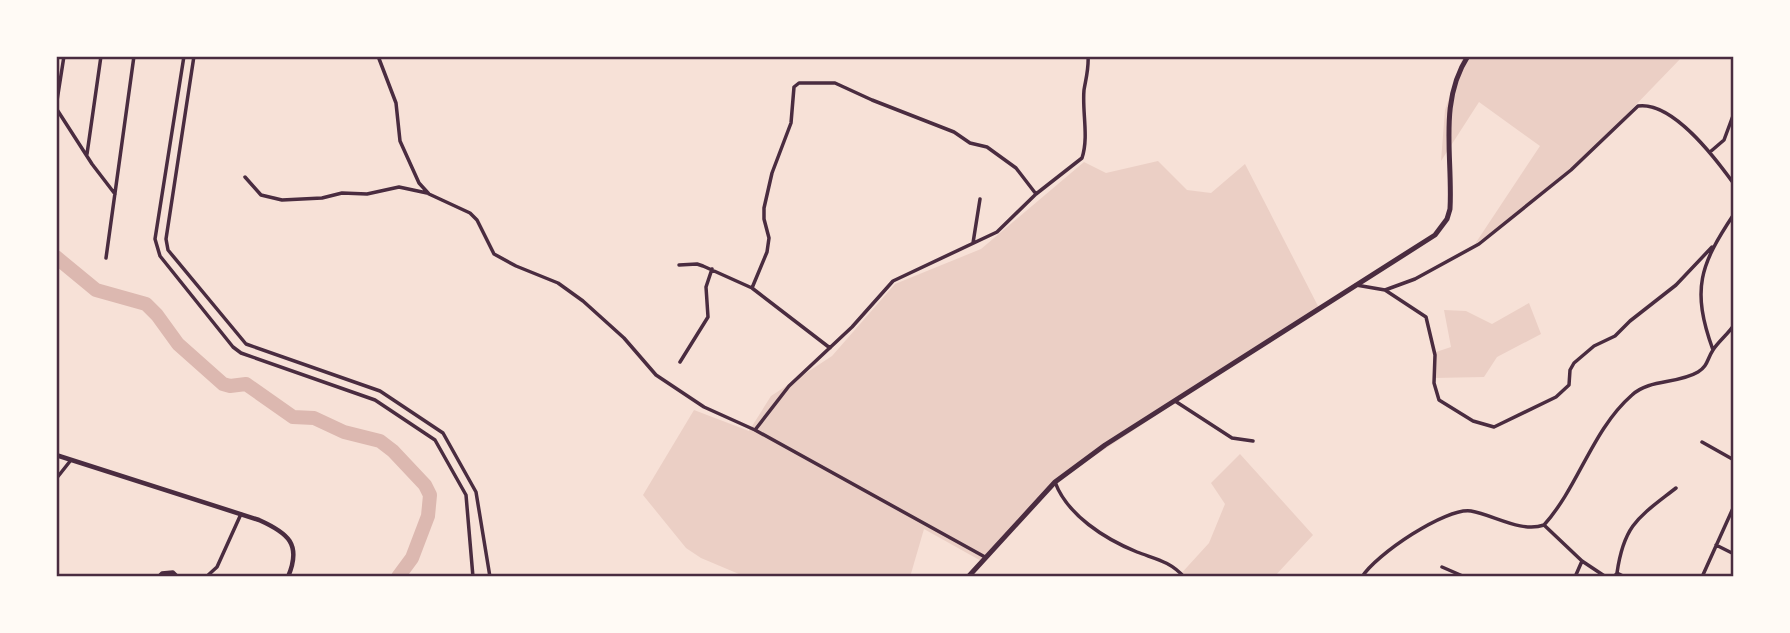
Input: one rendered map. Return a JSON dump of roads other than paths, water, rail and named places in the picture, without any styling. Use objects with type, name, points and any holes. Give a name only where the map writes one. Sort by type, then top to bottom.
[{"type":"main road","points":[[968,577],[1055,482],[1096,451],[1435,235],[1447,219],[1451,192],[1449,109],[1452,90],[1468,56]]},
{"type":"street","points":[[64,56],[56,108],[115,194]]},
{"type":"street","points":[[87,156],[101,56]]},
{"type":"street","points":[[106,258],[134,56]]},
{"type":"street","points":[[184,56],[155,239],[160,256],[233,347],[241,353],[375,400],[435,440],[466,495],[473,577]]},
{"type":"street","points":[[194,56],[166,239],[168,250],[246,344],[380,391],[443,433],[476,492],[490,577]]},
{"type":"street","points":[[378,56],[396,103],[400,141],[419,183],[429,194]]},
{"type":"street","points":[[755,430],[789,386],[830,348],[893,281],[997,232],[1036,194],[1082,158],[1085,150],[1084,100],[1089,69],[1088,56]]},
{"type":"street","points":[[752,288],[767,252],[769,238],[764,219],[772,173],[791,123],[794,87],[799,83],[835,83],[954,132],[970,143],[987,147],[1016,168],[1036,194]]},
{"type":"street","points":[[1385,290],[1415,279],[1479,244],[1571,170],[1638,106],[1658,108],[1684,127],[1710,152],[1734,184]]},
{"type":"street","points":[[1710,152],[1724,140],[1734,113]]},
{"type":"street","points":[[245,177],[261,195],[282,200],[322,198],[342,193],[367,194],[400,187],[429,194],[470,213],[477,220],[494,254],[558,283],[583,300],[669,385],[704,407],[755,430],[985,557]]},
{"type":"street","points":[[973,243],[980,199]]},
{"type":"street","points":[[1355,285],[1385,290],[1426,317],[1434,355],[1434,383],[1439,400],[1473,421],[1494,427],[1565,390],[1569,385],[1570,370],[1574,363],[1594,346],[1615,336],[1676,285],[1712,247],[1734,214]]},
{"type":"street","points":[[1712,247],[1703,269],[1701,298],[1702,316],[1713,350]]},
{"type":"street","points":[[679,265],[697,264],[752,288],[830,348]]},
{"type":"street","points":[[680,362],[708,317],[706,287],[712,269]]},
{"type":"street","points":[[1362,577],[1382,556],[1451,512],[1468,511],[1517,524],[1540,527],[1544,525],[1585,463],[1605,425],[1633,394],[1643,387],[1676,381],[1698,372],[1708,364],[1713,350],[1734,325]]},
{"type":"street","points":[[1174,401],[1232,438],[1252,442]]},
{"type":"street","points":[[1702,442],[1734,460]]},
{"type":"street","points":[[56,455],[278,528],[289,538],[294,555],[288,577]]},
{"type":"street","points":[[56,479],[71,460]]},
{"type":"street","points":[[1055,482],[1066,504],[1107,537],[1135,551],[1167,562],[1184,577]]},
{"type":"street","points":[[1625,577],[1616,575],[1620,551],[1628,530],[1647,510],[1676,488]]},
{"type":"street","points":[[1703,576],[1734,506]]},
{"type":"street","points":[[206,577],[217,567],[241,514]]},
{"type":"street","points":[[1544,525],[1582,561],[1606,577]]},
{"type":"street","points":[[1716,545],[1734,554]]},
{"type":"street","points":[[1575,577],[1582,561]]},
{"type":"street","points":[[1442,567],[1465,577]]},
{"type":"street","points":[[158,577],[162,573],[173,572],[178,577]]},
{"type":"waterway","points":[[56,257],[96,290],[146,304],[178,344],[223,384],[246,384],[293,417],[314,418],[344,432],[380,441],[393,451],[425,485],[430,495],[428,516],[412,558],[398,577]]}]
